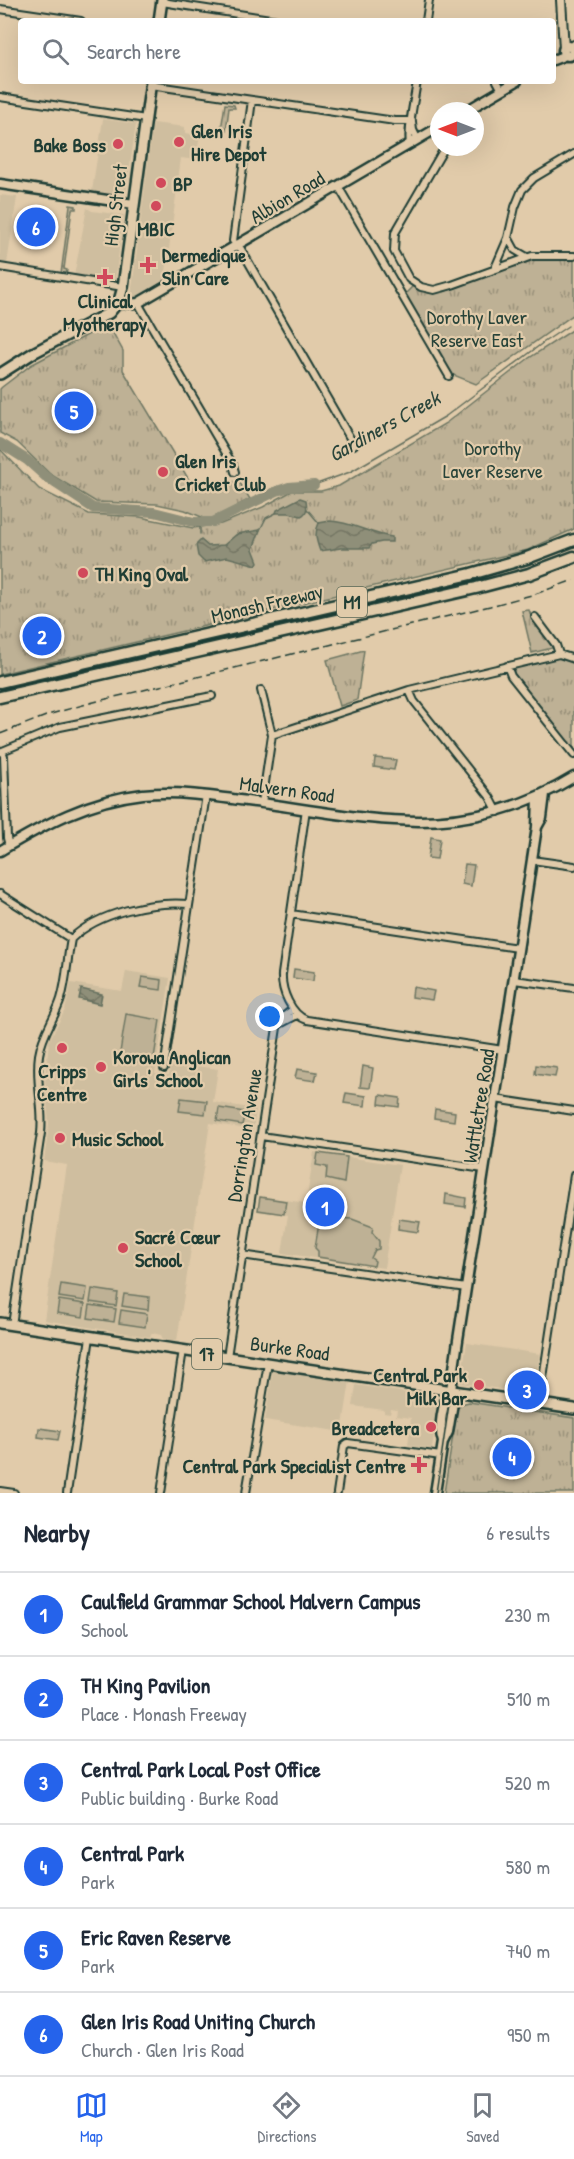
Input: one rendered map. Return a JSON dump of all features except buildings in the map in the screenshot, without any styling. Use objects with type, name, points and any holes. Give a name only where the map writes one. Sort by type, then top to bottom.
[{"type":"highway","name":"Monash Freeway","points":[[0,682],[471,574],[527,558],[574,540]]},
{"type":"highway","name":"Monash Freeway","points":[[0,697],[486,586],[529,574],[574,557]]},
{"type":"main road","points":[[159,18],[162,1]]},
{"type":"main road","points":[[556,59],[570,53]]},
{"type":"main road","name":"High Street","points":[[117,304],[123,287],[150,84]]},
{"type":"main road","points":[[481,102],[512,84]]},
{"type":"main road","name":"Albion Road","points":[[117,304],[138,303],[430,132]]},
{"type":"main road","points":[[0,184],[134,204]]},
{"type":"main road","points":[[0,374],[33,353],[104,316],[117,304]]},
{"type":"main road","name":"Malvern Road","points":[[0,851],[65,815],[103,802],[157,793],[206,795],[419,822],[457,820],[498,812],[542,796],[574,777]]},
{"type":"main road","name":"Wattletree Road","points":[[435,1493],[443,1442],[440,1433],[445,1401],[451,1390],[537,827],[536,817],[542,796]]},
{"type":"main road","name":"Burke Road","points":[[0,1323],[574,1409]]},
{"type":"street","points":[[426,18],[429,0]]},
{"type":"street","points":[[561,0],[564,29],[570,53]]},
{"type":"street","points":[[162,1],[265,18]]},
{"type":"street","points":[[0,9],[61,18]]},
{"type":"street","points":[[156,84],[411,124]]},
{"type":"street","points":[[414,142],[408,133],[417,84]]},
{"type":"street","points":[[498,84],[502,90]]},
{"type":"street","points":[[0,97],[146,119]]},
{"type":"street","points":[[252,100],[232,235],[234,243],[354,445]]},
{"type":"street","points":[[495,269],[508,238],[522,189],[534,178],[574,154]]},
{"type":"street","points":[[440,156],[396,229],[393,242],[396,256],[409,279],[430,290],[452,285],[527,257],[574,256]]},
{"type":"street","points":[[338,186],[449,376]]},
{"type":"street","points":[[508,238],[514,250],[527,257]]},
{"type":"street","points":[[0,269],[123,287]]},
{"type":"street","points":[[138,303],[235,472]]},
{"type":"street","points":[[535,617],[556,645],[559,654]]},
{"type":"street","points":[[272,735],[409,690],[559,654],[574,658]]},
{"type":"street","points":[[507,666],[511,676],[574,755]]},
{"type":"street","points":[[261,690],[272,735],[262,803]]},
{"type":"street","points":[[409,690],[414,701],[490,797],[498,812]]},
{"type":"street","points":[[9,846],[4,756],[1,751],[60,727],[212,696]]},
{"type":"street","points":[[164,1068],[206,795]]},
{"type":"street","points":[[306,808],[281,980],[295,1012],[307,1020],[503,1050]]},
{"type":"street","points":[[532,860],[574,866]]},
{"type":"street","points":[[0,894],[71,939]]},
{"type":"street","points":[[12,1325],[41,1133],[39,1056],[43,1037],[61,1000],[71,939],[95,924],[125,911],[159,904],[189,904]]},
{"type":"street","points":[[291,914],[518,948]]},
{"type":"street","points":[[514,980],[574,988]]},
{"type":"street","name":"Dorrington Avenue","points":[[227,1357],[278,1025],[295,1012]]},
{"type":"street","points":[[495,1099],[574,1111]]},
{"type":"street","points":[[261,1136],[484,1169]]},
{"type":"street","points":[[539,1404],[574,1175]]},
{"type":"street","points":[[242,1254],[466,1288]]},
{"type":"street","points":[[67,1493],[90,1337]]},
{"type":"street","points":[[161,1493],[183,1350]]},
{"type":"street","points":[[246,1493],[268,1363]]},
{"type":"street","points":[[337,1493],[344,1446],[348,1443],[441,1456]]},
{"type":"street","points":[[0,1491],[14,1493]]},
{"type":"shaded area","points":[[103,119],[136,124],[124,195],[92,191]]},
{"type":"shaded area","points":[[153,123],[185,127],[185,133],[200,135],[196,160],[181,158],[165,279],[134,298],[131,296]]},
{"type":"shaded area","points":[[0,195],[17,197],[7,264],[0,263]]},
{"type":"shaded area","points":[[87,208],[92,211],[124,215],[115,281],[74,276]]},
{"type":"shaded area","name":"Sacré Cœur School","points":[[126,971],[170,978],[155,1073],[169,1075],[171,1062],[218,1069],[213,1102],[256,1109],[253,1130],[210,1123],[177,1341],[163,1339],[161,1335],[152,1333],[150,1337],[44,1320],[67,1165],[44,1161],[49,1124],[45,1081],[49,1041],[65,1010],[71,983],[122,991]]},
{"type":"shaded area","points":[[314,1152],[400,1165],[384,1268],[282,1253],[288,1215],[257,1211],[259,1196],[306,1203]]},
{"type":"shaded area","points":[[467,1343],[540,1354],[534,1394],[460,1383]]},
{"type":"shaded area","points":[[273,1369],[350,1381],[342,1432],[265,1420]]},
{"type":"shaded area","points":[[356,1385],[439,1398],[432,1449],[408,1445],[411,1418],[396,1416],[397,1410],[391,1409],[390,1414],[384,1413],[384,1410],[353,1406]]},
{"type":"green space","points":[[225,104],[234,105],[235,108],[229,108],[226,131],[221,130]]},
{"type":"green space","points":[[70,205],[76,206],[76,209],[72,209],[64,269],[67,270],[66,275],[61,274]]},
{"type":"green space","name":"Dorothy Laver Reserve East","points":[[532,259],[574,259],[574,314],[476,384],[451,374],[405,294],[413,286],[429,293],[444,292]]},
{"type":"green space","points":[[108,324],[123,351],[123,370],[195,490],[225,487],[238,480],[250,499],[214,518],[204,518],[185,510],[157,504],[96,502],[50,474],[17,442],[0,433],[0,389],[31,365]]},
{"type":"green space","name":"Dorothy Laver Reserve","points":[[574,329],[574,529],[528,550],[0,674],[0,449],[39,489],[89,514],[140,517],[193,528],[221,524],[263,507],[292,491],[321,491],[339,486],[446,423],[529,358]]},
{"type":"green space","points":[[529,610],[535,627],[538,627],[552,648],[532,653],[522,611]]},
{"type":"green space","points":[[364,650],[357,700],[340,706],[327,660]]},
{"type":"green space","points":[[559,657],[574,662],[574,750],[513,673],[515,668]]},
{"type":"green space","points":[[375,758],[396,760],[394,770],[374,767]]},
{"type":"green space","points":[[431,837],[440,839],[437,859],[428,858]]},
{"type":"green space","points":[[465,864],[474,865],[471,886],[462,884]]},
{"type":"green space","points":[[294,969],[314,972],[313,981],[293,978]]},
{"type":"green space","points":[[142,977],[162,980],[161,990],[140,987]]},
{"type":"green space","points":[[413,987],[434,991],[432,1000],[412,997]]},
{"type":"green space","points":[[126,1014],[160,1020],[153,1064],[119,1059]]},
{"type":"green space","points":[[536,1065],[557,1068],[555,1077],[535,1074]]},
{"type":"green space","points":[[363,1066],[373,1068],[370,1088],[360,1087]]},
{"type":"green space","points":[[297,1069],[317,1072],[315,1081],[295,1078]]},
{"type":"green space","points":[[346,1093],[366,1096],[365,1106],[344,1103]]},
{"type":"green space","points":[[380,1095],[400,1098],[399,1107],[379,1104]]},
{"type":"green space","points":[[181,1098],[207,1101],[205,1114],[179,1111]]},
{"type":"green space","points":[[219,1108],[245,1112],[242,1125],[217,1121]]},
{"type":"green space","points":[[435,1109],[455,1112],[454,1121],[434,1118]]},
{"type":"green space","points":[[318,1153],[347,1157],[344,1183],[326,1179],[327,1167],[316,1165]]},
{"type":"green space","points":[[446,1194],[466,1198],[465,1207],[445,1204]]},
{"type":"green space","points":[[260,1197],[286,1201],[284,1214],[258,1210]]},
{"type":"green space","points":[[324,1217],[352,1219],[373,1227],[372,1232],[379,1241],[379,1249],[375,1250],[371,1258],[375,1261],[374,1266],[318,1257],[318,1251],[315,1248],[319,1223]]},
{"type":"green space","points":[[399,1219],[420,1222],[418,1232],[398,1229]]},
{"type":"green space","points":[[61,1284],[87,1288],[85,1301],[59,1297]]},
{"type":"green space","points":[[92,1289],[118,1293],[116,1306],[90,1302]]},
{"type":"green space","points":[[124,1294],[149,1297],[148,1310],[122,1306]]},
{"type":"green space","points":[[59,1300],[85,1304],[83,1317],[57,1313]]},
{"type":"green space","points":[[90,1305],[116,1309],[114,1322],[88,1318]]},
{"type":"green space","points":[[121,1310],[147,1314],[145,1327],[119,1323]]},
{"type":"green space","points":[[469,1402],[574,1418],[574,1493],[444,1493],[457,1409],[461,1404]]},
{"type":"green space","points":[[39,1428],[60,1431],[58,1440],[38,1437]]},
{"type":"water","points":[[300,498],[306,500],[303,515],[276,513],[277,510]]},
{"type":"water","points":[[330,521],[392,537],[392,542],[372,544],[369,548],[320,551],[316,537],[317,527],[319,523]]},
{"type":"water","points":[[260,530],[253,549],[258,562],[256,565],[227,557],[204,562],[198,556],[196,545],[201,540],[208,546],[224,545],[237,534]]},
{"type":"water","points":[[81,989],[102,994],[100,1004],[79,999]]},
{"type":"waterway","name":"Gardiners Creek","points":[[314,485],[350,472],[446,416],[568,326]]},
{"type":"waterway","name":"Gardiners Creek","points":[[0,443],[93,508],[154,512],[194,522],[213,522],[277,491],[289,487],[314,485]]},
{"type":"waterway","points":[[307,509],[319,523]]},
{"type":"waterway","points":[[260,530],[266,518],[276,513]]},
{"type":"waterway","points":[[200,523],[200,534]]},
{"type":"tram line","points":[[436,1493],[449,1404]]},
{"type":"railway","points":[[0,734],[51,714],[90,703],[490,606],[535,594],[574,580]]},
{"type":"place","name":"Glen Iris Hire Depot","points":[[179,142]]},
{"type":"place","name":"Bake Boss","points":[[118,144]]},
{"type":"place","name":"BP","points":[[161,183]]},
{"type":"place","name":"MBIC","points":[[156,206]]},
{"type":"place","name":"Glen Iris Road Uniting Church","points":[[36,227]]},
{"type":"place","name":"Dermedique Slin Care","points":[[148,265]]},
{"type":"place","name":"Clinical Myotherapy","points":[[105,277]]},
{"type":"place","name":"Eric Raven Reserve","points":[[74,411]]},
{"type":"place","name":"Glen Iris Cricket Club","points":[[163,472]]},
{"type":"place","name":"TH King Oval","points":[[83,573]]},
{"type":"place","name":"TH King Pavilion","points":[[42,636]]},
{"type":"place","name":"Cripps Centre","points":[[62,1048]]},
{"type":"place","name":"Korowa Anglican Girls' School","points":[[101,1067]]},
{"type":"place","name":"Music School","points":[[60,1138]]},
{"type":"place","name":"Caulfield Grammar School Malvern Campus","points":[[325,1207]]},
{"type":"place","name":"Sacré Cœur School","points":[[123,1248]]},
{"type":"place","name":"Central Park Milk Bar","points":[[479,1385]]},
{"type":"place","name":"Central Park Local Post Office","points":[[527,1390]]},
{"type":"place","name":"Breadcetera","points":[[431,1427]]},
{"type":"place","name":"Central Park","points":[[512,1457]]},
{"type":"place","name":"Central Park Specialist Centre","points":[[419,1465]]}]
